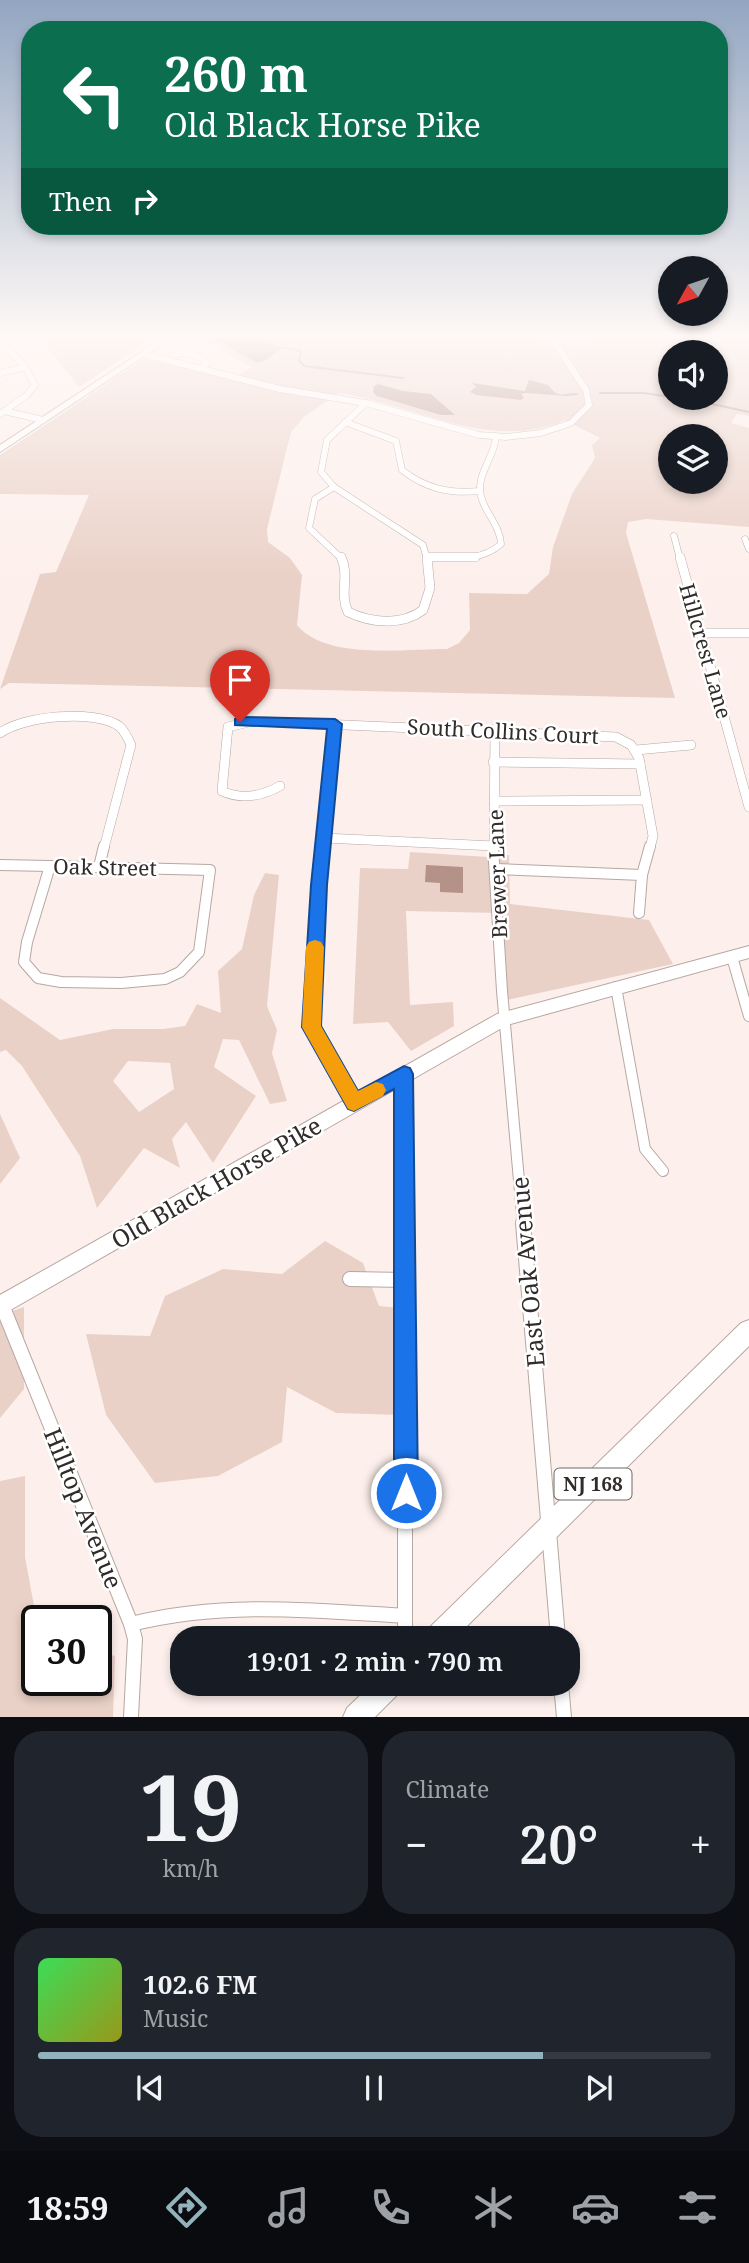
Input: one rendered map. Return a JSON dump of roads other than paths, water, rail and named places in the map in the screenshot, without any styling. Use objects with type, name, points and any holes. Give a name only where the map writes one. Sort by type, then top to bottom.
[{"type":"main road","name":"NJ 168","points":[[449,1626],[749,1331]]},
{"type":"main road","points":[[356,1717],[378,1696]]},
{"type":"street","points":[[26,417],[43,420]]},
{"type":"street","points":[[0,449],[47,417]]},
{"type":"street","points":[[334,487],[315,499],[309,528],[312,535],[337,553],[344,564],[343,596],[348,612],[361,617],[399,620],[422,611],[426,607],[429,557],[423,545],[334,487],[321,472],[327,440],[350,417]]},
{"type":"street","points":[[416,417],[469,432],[523,436],[554,430],[580,417]]},
{"type":"street","points":[[345,422],[396,441],[402,470],[419,483],[445,492],[480,491]]},
{"type":"street","points":[[429,557],[488,556],[497,549],[502,537],[480,491],[496,444],[496,436]]},
{"type":"street","name":"Hillcrest Lane","points":[[674,536],[749,807]]},
{"type":"street","points":[[745,539],[749,549]]},
{"type":"street","points":[[700,633],[749,633]]},
{"type":"street","points":[[0,733],[20,722],[35,718],[102,720],[116,724],[125,731],[131,745],[99,867]]},
{"type":"street","name":"South Collins Court","points":[[280,786],[267,793],[240,796],[224,793],[220,787],[230,726],[253,721],[495,729],[616,737],[636,750],[691,745]]},
{"type":"street","points":[[335,724],[324,838],[312,1027],[354,1102]]},
{"type":"street","name":"Brewer Lane","points":[[495,729],[495,869],[503,1019]]},
{"type":"street","points":[[636,750],[653,836],[642,875],[639,913]]},
{"type":"street","points":[[493,762],[640,764]]},
{"type":"street","points":[[737,763],[749,763]]},
{"type":"street","points":[[494,801],[647,800]]},
{"type":"street","points":[[324,838],[495,846]]},
{"type":"street","name":"Oak Street","points":[[0,865],[50,866],[99,867],[210,870],[199,953],[192,962],[163,979],[139,982],[56,982],[40,979],[24,961],[27,942],[50,866]]},
{"type":"street","points":[[495,869],[642,875]]},
{"type":"street","points":[[741,954],[749,1016]]},
{"type":"street","name":"Old Black Horse Pike","points":[[1,1306],[503,1019],[741,954]]},
{"type":"street","points":[[616,987],[645,1149],[663,1171]]},
{"type":"street","name":"East Oak Avenue","points":[[503,1019],[557,1626]]},
{"type":"street","points":[[404,1074],[407,1388],[405,1626]]},
{"type":"street","points":[[349,1279],[405,1280]]},
{"type":"street","name":"Hilltop Avenue","points":[[1,1306],[131,1624],[135,1639],[131,1717]]},
{"type":"street","points":[[131,1624],[176,1614],[253,1608],[405,1616]]},
{"type":"street","points":[[562,1696],[564,1717]]}]
